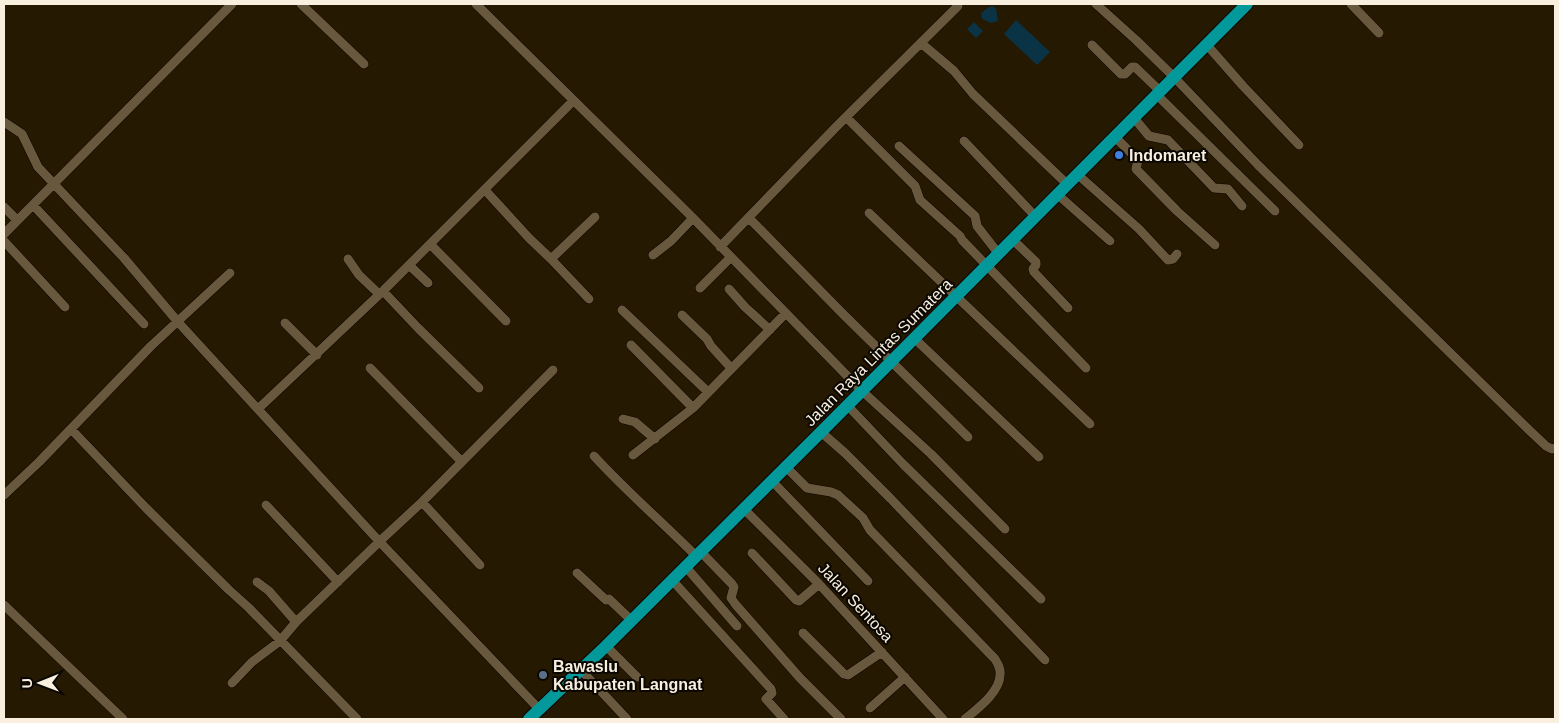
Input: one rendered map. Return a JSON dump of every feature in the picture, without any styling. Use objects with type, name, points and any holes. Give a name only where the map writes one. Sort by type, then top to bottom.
[{"type":"highway","name":"Jalan Raya Lintas Sumatera","points":[[529,719],[606,646],[821,432],[1247,4]]},
{"type":"street","points":[[4,234],[232,4]]},
{"type":"street","points":[[301,4],[364,64]]},
{"type":"street","points":[[476,4],[693,218],[862,390],[931,454],[1005,529]]},
{"type":"street","points":[[1096,4],[1174,77],[1258,165],[1534,435],[1546,446],[1552,449],[1555,448]]},
{"type":"street","points":[[1350,4],[1379,33]]},
{"type":"street","points":[[720,247],[846,117],[958,6]]},
{"type":"street","points":[[921,43],[954,71],[973,94],[1067,184]]},
{"type":"street","points":[[1092,45],[1121,74],[1125,74],[1132,67],[1135,67],[1158,93],[1275,210]]},
{"type":"street","points":[[1206,45],[1299,145]]},
{"type":"street","points":[[259,408],[381,293],[573,101]]},
{"type":"street","points":[[846,117],[915,186],[920,200],[960,236],[986,266],[1086,368]]},
{"type":"street","points":[[1134,118],[1149,136],[1168,140],[1214,188],[1228,189],[1242,206]]},
{"type":"street","points":[[4,122],[22,134],[38,167],[124,258],[178,322],[380,541],[539,709]]},
{"type":"street","points":[[1115,136],[1138,160],[1136,169],[1215,245]]},
{"type":"street","points":[[964,141],[1035,216]]},
{"type":"street","points":[[899,146],[975,216],[978,226],[998,253]]},
{"type":"street","points":[[1077,174],[1139,229],[1168,260],[1173,259],[1178,254]]},
{"type":"street","points":[[485,190],[589,299]]},
{"type":"street","points":[[1057,194],[1110,241]]},
{"type":"street","points":[[33,204],[144,324]]},
{"type":"street","points":[[4,207],[17,220]]},
{"type":"street","points":[[869,213],[1090,424]]},
{"type":"street","points":[[551,259],[594,217]]},
{"type":"street","points":[[653,255],[671,241],[693,218]]},
{"type":"street","points":[[749,218],[968,437]]},
{"type":"street","points":[[1012,239],[1036,262],[1033,269],[1034,272],[1068,308]]},
{"type":"street","points":[[4,241],[66,307]]},
{"type":"street","points":[[430,244],[506,321]]},
{"type":"street","points":[[700,288],[731,257]]},
{"type":"street","points":[[348,259],[359,275],[381,293],[479,388]]},
{"type":"street","points":[[409,265],[428,283]]},
{"type":"street","points":[[4,495],[72,429],[125,372],[230,273]]},
{"type":"street","points":[[729,289],[770,330]]},
{"type":"street","points":[[622,310],[708,392]]},
{"type":"street","points":[[633,455],[692,408],[786,313]]},
{"type":"street","points":[[682,315],[707,339],[731,368]]},
{"type":"street","points":[[285,322],[317,355]]},
{"type":"street","points":[[914,338],[1039,457]]},
{"type":"street","points":[[631,345],[692,408]]},
{"type":"street","points":[[370,368],[462,462]]},
{"type":"street","points":[[232,682],[252,662],[280,641],[296,622],[422,502],[553,370]]},
{"type":"street","points":[[847,405],[903,464],[1041,599]]},
{"type":"street","points":[[623,419],[635,422],[655,438]]},
{"type":"street","points":[[72,429],[146,508],[249,608],[357,719]]},
{"type":"street","points":[[821,432],[891,499],[1045,660]]},
{"type":"street","points":[[594,456],[620,484],[732,584],[734,587],[732,598],[736,605],[800,678],[841,719]]},
{"type":"street","points":[[785,466],[807,488],[835,493],[863,518],[870,530],[995,659],[1000,668],[999,682],[992,693],[965,719]]},
{"type":"street","points":[[772,480],[868,581]]},
{"type":"street","points":[[422,502],[480,565]]},
{"type":"street","points":[[266,505],[338,582]]},
{"type":"street","name":"Jalan Sentosa","points":[[744,508],[819,584],[943,719]]},
{"type":"street","points":[[752,553],[796,600],[799,601],[819,584]]},
{"type":"street","points":[[685,566],[738,626]]},
{"type":"street","points":[[577,573],[606,600],[609,599],[632,620]]},
{"type":"street","points":[[672,580],[771,689],[772,693],[766,699],[784,719]]},
{"type":"street","points":[[257,582],[269,591],[296,622]]},
{"type":"street","points":[[4,606],[123,719]]},
{"type":"street","points":[[803,633],[844,674],[848,674],[882,652]]},
{"type":"street","points":[[606,646],[637,677]]},
{"type":"street","points":[[581,670],[627,719]]},
{"type":"street","points":[[870,708],[905,677]]},
{"type":"water","points":[[993,6],[996,9],[998,21],[991,23],[982,19],[981,13]]},
{"type":"water","points":[[1016,20],[1050,52],[1037,65],[1004,34]]},
{"type":"water","points":[[974,22],[983,31],[976,38],[967,29]]},
{"type":"place","name":"Indomaret","points":[[1119,155]]},
{"type":"place","name":"Bawaslu Kabupaten Langnat","points":[[543,675]]}]
